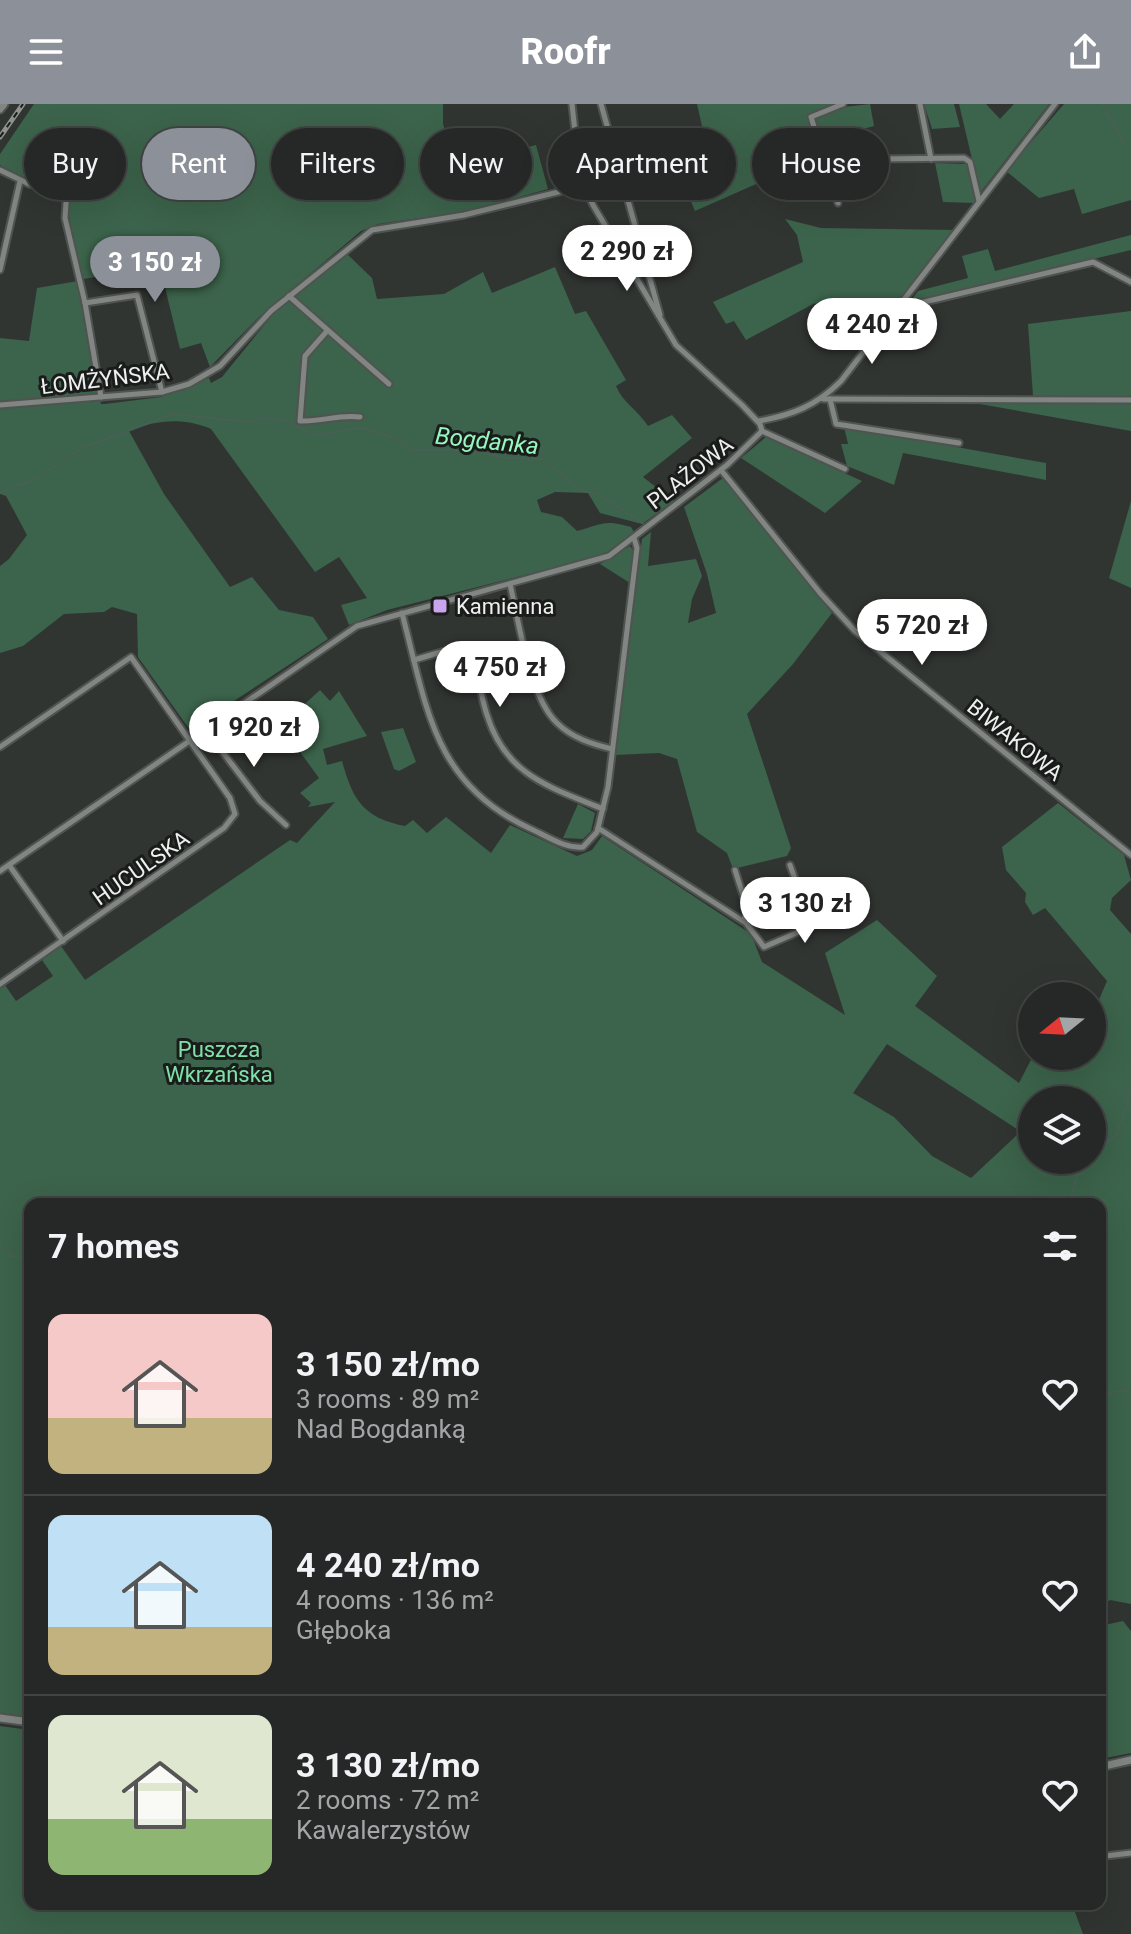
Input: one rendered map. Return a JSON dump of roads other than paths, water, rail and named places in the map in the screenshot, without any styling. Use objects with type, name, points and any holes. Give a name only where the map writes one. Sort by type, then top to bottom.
[{"type":"street","points":[[572,104],[573,128]]},
{"type":"street","points":[[601,104],[664,327]]},
{"type":"street","points":[[814,128],[811,117],[843,104]]},
{"type":"street","points":[[920,104],[931,159]]},
{"type":"street","points":[[758,421],[795,414],[822,399],[841,381],[1055,104]]},
{"type":"street","points":[[889,159],[964,158],[970,162],[979,202]]},
{"type":"street","points":[[0,170],[20,181],[67,189],[65,218],[85,303],[101,397]]},
{"type":"street","points":[[0,270],[20,181]]},
{"type":"street","name":"ŁOMŻYŃSKA","points":[[0,405],[162,392],[213,371],[289,296],[372,230],[464,215],[548,195]]},
{"type":"street","points":[[591,200],[664,327],[687,358],[758,421],[762,431],[845,469]]},
{"type":"street","points":[[616,244],[637,234]]},
{"type":"street","points":[[899,308],[1093,262],[1131,282]]},
{"type":"street","points":[[645,294],[653,290]]},
{"type":"street","points":[[85,303],[137,295],[162,392]]},
{"type":"street","points":[[289,296],[389,384]]},
{"type":"street","points":[[327,331],[305,356],[300,421],[325,421],[341,415],[360,417]]},
{"type":"street","points":[[822,399],[1131,400]]},
{"type":"street","points":[[830,399],[836,424],[959,443]]},
{"type":"street","name":"PLAŻOWA","points":[[634,538],[751,445],[762,431]]},
{"type":"street","name":"BIWAKOWA","points":[[721,470],[847,623],[1131,855]]},
{"type":"street","points":[[0,871],[355,627],[402,613],[607,557],[634,538],[637,548],[612,749],[603,809],[594,839],[583,847],[565,845],[489,806],[467,786],[439,743],[402,613]]},
{"type":"street","points":[[510,584],[546,708],[556,722],[575,736],[612,749]]},
{"type":"street","points":[[414,660],[458,647],[468,649],[487,717],[507,757],[531,777],[603,809]]},
{"type":"street","points":[[0,747],[131,657],[190,740]]},
{"type":"street","points":[[205,729],[260,801],[286,825]]},
{"type":"street","name":"HUCULSKA","points":[[0,984],[174,864],[234,817],[230,798],[190,740]]},
{"type":"street","points":[[598,828],[742,920],[764,947],[812,926],[813,921],[790,865]]},
{"type":"street","points":[[9,865],[63,941]]},
{"type":"street","points":[[735,870],[749,914],[742,920]]},
{"type":"street","points":[[0,1718],[24,1721]]},
{"type":"street","points":[[1106,1766],[1131,1760]]},
{"type":"street","points":[[1106,1856],[1131,1853]]},
{"type":"waterway","points":[[1102,104],[1125,145]]},
{"type":"waterway","name":"Bogdanka","points":[[0,492],[34,480],[82,448],[173,414],[249,422],[263,418],[285,421],[315,435],[360,428],[390,436],[413,450],[468,450],[506,458],[542,459],[582,491],[597,493],[643,523]]},
{"type":"waterway","points":[[1106,1144],[1117,1134],[1131,1088]]},
{"type":"waterway","points":[[1071,1198],[1078,1174]]},
{"type":"waterway","points":[[0,1246],[11,1256],[24,1259]]},
{"type":"waterway","points":[[1106,1394],[1125,1390],[1131,1393]]},
{"type":"railway","points":[[0,137],[23,104]]},
{"type":"place","name":"Kamienna","points":[[440,606]]},
{"type":"park label","name":"Puszcza Wkrzańska","points":[[219,1062]]}]
